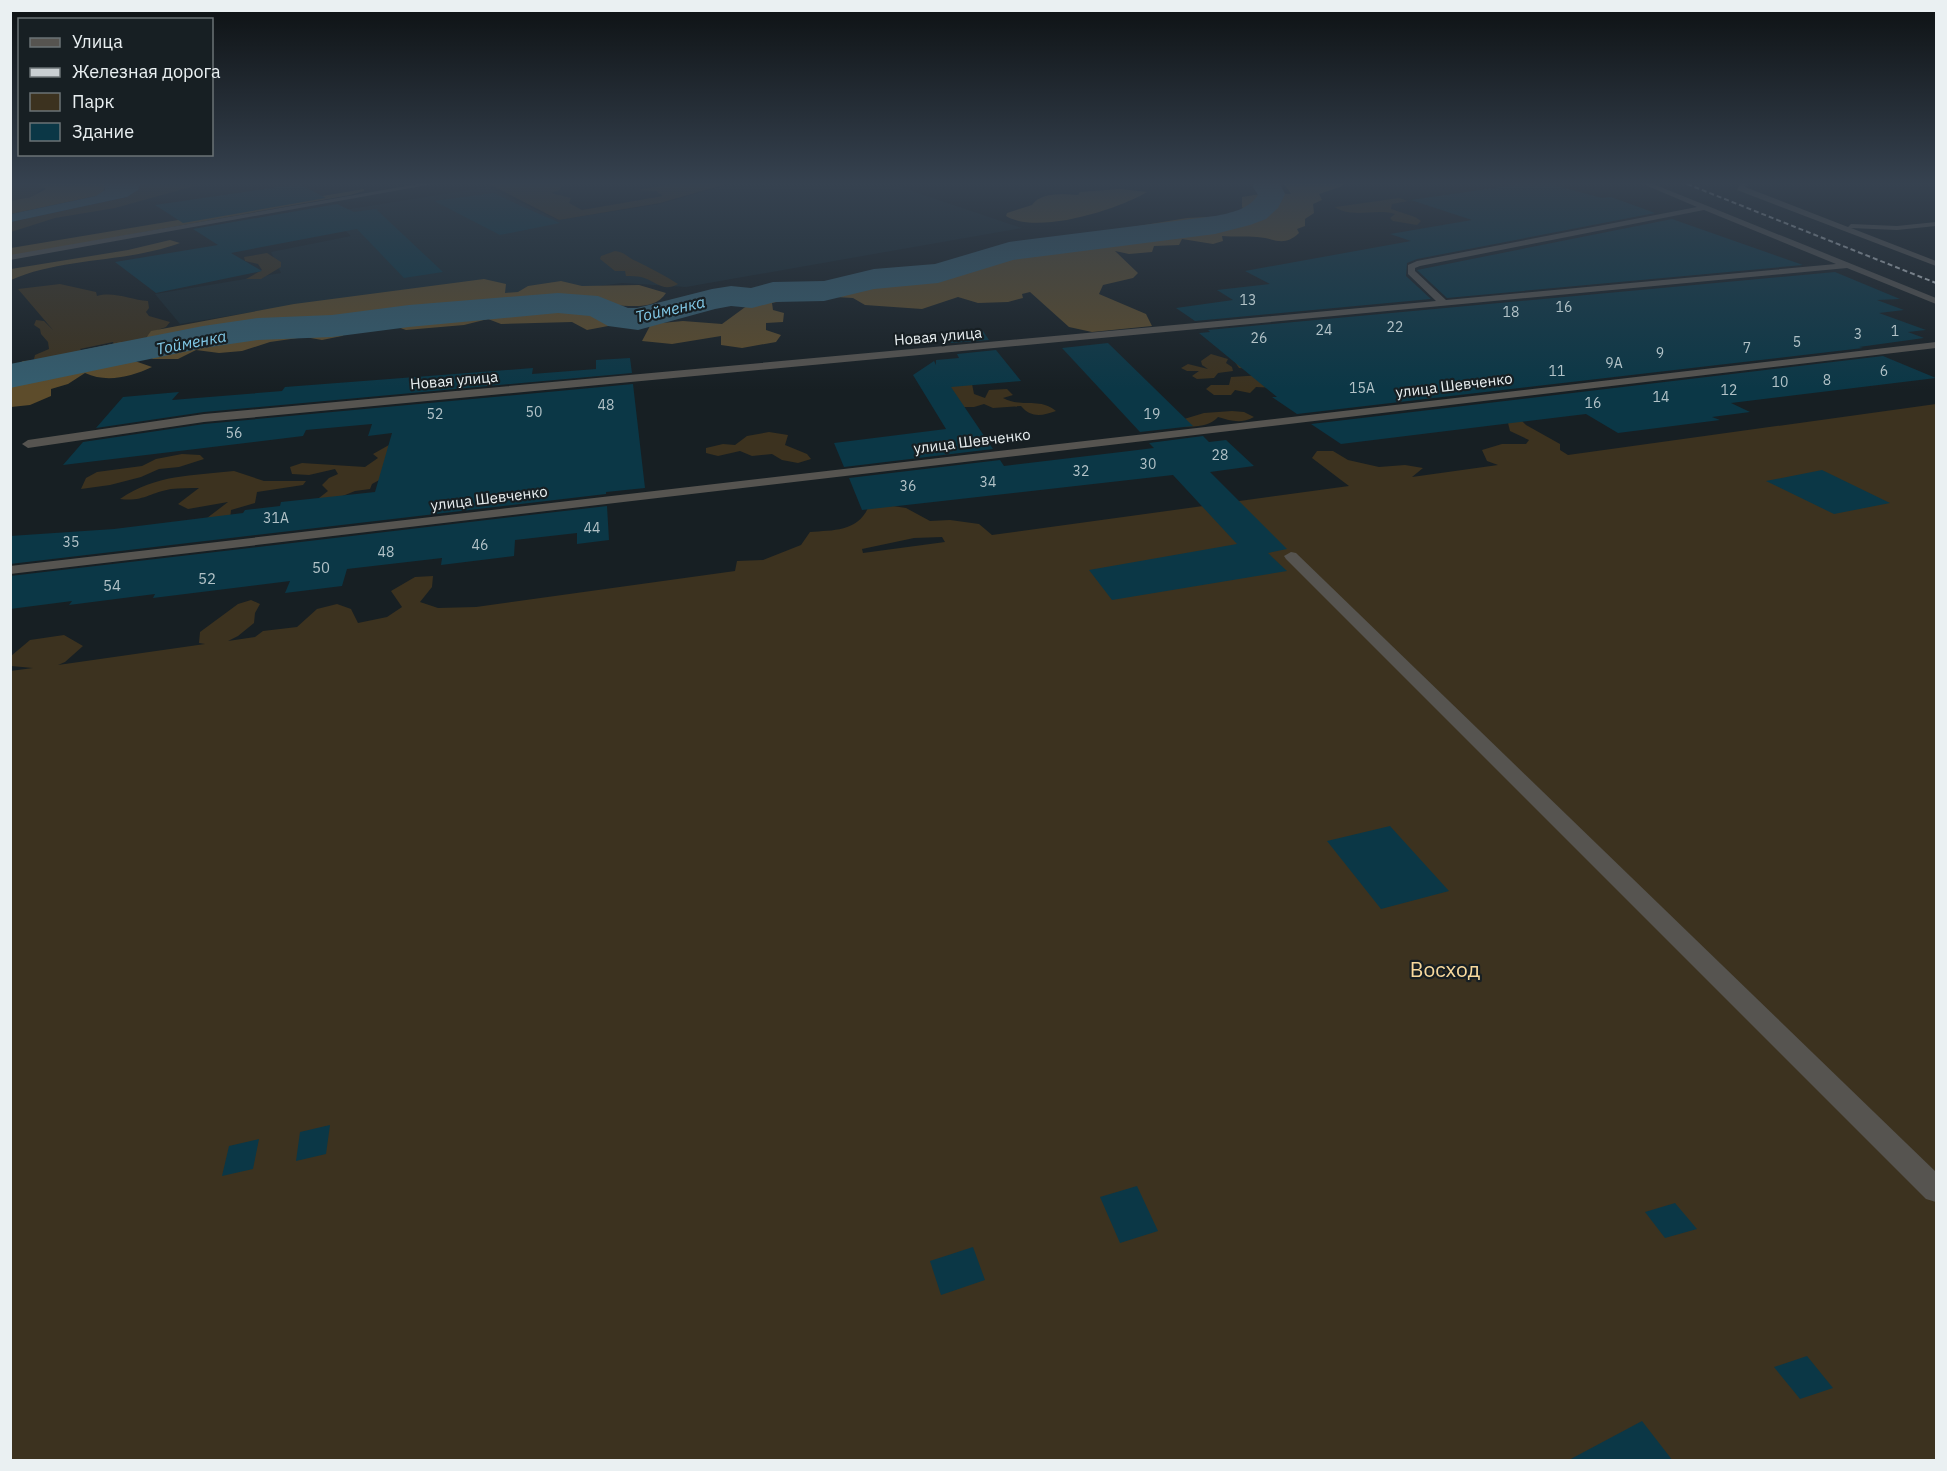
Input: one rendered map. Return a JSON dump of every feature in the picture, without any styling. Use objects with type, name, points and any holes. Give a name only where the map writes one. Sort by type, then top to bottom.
[{"type":"street","points":[[10,258],[40,253]]},
{"type":"street","points":[[1444,303],[1411,272],[1411,267],[1475,253]]},
{"type":"street","points":[[1821,253],[1936,301]]},
{"type":"street","points":[[1908,253],[1936,255]]},
{"type":"street","points":[[1908,253],[1936,264]]},
{"type":"street","name":"Новая улица","points":[[28,444],[204,418],[1851,265]]},
{"type":"street","name":"улица Шевченко","points":[[10,570],[1936,345]]},
{"type":"street","points":[[1291,556],[1936,1190]]},
{"type":"shaded area","points":[[11,253],[30,253],[11,256]]},
{"type":"shaded area","points":[[112,253],[144,253],[52,267],[11,280],[11,269]]},
{"type":"shaded area","points":[[271,253],[882,253],[686,287],[622,283],[493,299],[480,283],[308,303],[180,324],[155,294],[281,273]]},
{"type":"shaded area","points":[[1019,253],[1117,253],[1138,273],[1133,278],[1103,285],[1099,294],[1146,314],[1152,326],[1092,332],[1069,327],[1030,292],[1022,294],[1023,298],[1008,302],[978,303],[958,297],[922,309],[865,305],[853,298],[835,297],[812,300],[791,299],[772,303],[773,310],[784,313],[783,322],[766,323],[766,330],[781,335],[776,342],[742,348],[721,345],[721,336],[672,344],[642,341],[651,324],[683,321],[722,324],[748,305],[773,296],[827,288],[846,290],[888,280],[917,279]]},
{"type":"shaded area","points":[[484,279],[506,284],[505,293],[518,292],[528,286],[561,281],[582,286],[639,285],[666,293],[658,301],[646,305],[588,303],[574,305],[563,310],[611,318],[624,323],[587,330],[572,322],[501,324],[488,319],[464,325],[406,330],[386,323],[408,316],[444,312],[440,311],[351,320],[356,327],[342,336],[322,340],[305,337],[270,342],[242,351],[219,353],[196,350],[178,359],[153,359],[146,356],[132,360],[152,367],[144,371],[118,378],[101,378],[85,373],[68,384],[51,389],[51,396],[30,405],[11,407],[11,378],[64,368],[22,372],[11,369],[23,361],[63,358],[83,350],[121,342],[155,344],[212,338],[216,332],[146,338],[151,331],[294,304]]},
{"type":"green space","points":[[267,253],[281,262],[281,267],[261,279],[246,279],[262,270],[258,264],[245,261],[244,257]]},
{"type":"green space","points":[[610,253],[624,254],[678,284],[664,287],[641,277],[626,276],[625,271],[615,271],[600,259],[601,256]]},
{"type":"green space","points":[[60,284],[96,292],[97,296],[116,295],[148,301],[149,308],[146,312],[149,316],[170,322],[166,327],[152,332],[142,341],[114,344],[113,342],[80,349],[82,351],[66,357],[36,360],[35,355],[49,349],[48,342],[40,329],[34,325],[36,320],[44,321],[53,330],[18,289]]},
{"type":"green space","points":[[1263,348],[1283,348],[1292,353],[1282,357],[1287,368],[1304,375],[1333,373],[1340,375],[1328,381],[1325,387],[1281,377],[1283,385],[1281,388],[1256,387],[1250,393],[1235,390],[1231,395],[1214,395],[1206,389],[1211,385],[1229,385],[1231,377],[1263,375],[1260,370],[1239,368],[1230,355]]},
{"type":"green space","points":[[1211,354],[1228,359],[1226,363],[1232,367],[1233,371],[1218,373],[1214,378],[1197,379],[1192,376],[1199,371],[1187,371],[1181,368],[1188,364],[1208,369],[1202,365],[1201,361]]},
{"type":"green space","points":[[972,384],[974,394],[985,398],[989,390],[1007,389],[1013,395],[1003,398],[1010,401],[1044,404],[1056,411],[1037,415],[1029,413],[1021,406],[993,408],[984,404],[974,407],[951,407],[934,388]]},
{"type":"green space","name":"Восход","points":[[1936,404],[1936,1460],[11,1460],[10,671],[33,668],[11,666],[11,656],[30,640],[64,635],[83,646],[65,662],[58,665],[205,644],[199,643],[200,632],[238,604],[251,600],[260,604],[255,613],[254,623],[228,641],[255,637],[263,631],[297,627],[317,609],[337,604],[351,609],[358,623],[387,617],[402,607],[391,591],[415,577],[433,576],[432,587],[420,602],[438,608],[476,607],[735,571],[737,561],[763,560],[801,545],[810,532],[851,526],[858,522],[868,508],[893,506],[906,508],[930,521],[950,520],[979,524],[992,535],[1349,486],[1312,458],[1317,451],[1333,451],[1348,460],[1379,467],[1405,465],[1423,468],[1412,477],[1498,465],[1487,461],[1482,450],[1502,444],[1526,444],[1529,440],[1510,431],[1508,423],[1516,415],[1526,425],[1560,444],[1560,450],[1568,455]],"holes":[[[942,537],[945,542],[863,553],[862,549],[914,538]]]},
{"type":"green space","points":[[1244,412],[1254,417],[1232,421],[1218,417],[1214,421],[1197,426],[1172,427],[1171,423],[1204,413]]},
{"type":"green space","points":[[769,432],[788,435],[785,445],[807,454],[811,459],[798,463],[782,460],[772,454],[752,456],[740,451],[718,456],[706,453],[706,448],[723,444],[735,445],[747,436]]},
{"type":"green space","points":[[389,445],[383,478],[372,484],[370,489],[355,491],[325,503],[319,498],[328,491],[322,485],[329,478],[338,474],[335,469],[309,475],[292,474],[290,467],[302,463],[365,467],[378,458],[373,454]]},
{"type":"green space","points":[[182,454],[200,455],[204,459],[179,467],[159,469],[141,477],[110,485],[81,489],[86,478],[97,472],[142,466],[156,459]]},
{"type":"green space","points":[[234,471],[264,481],[306,481],[303,485],[257,492],[255,503],[231,510],[230,520],[194,528],[228,502],[188,509],[178,504],[199,488],[171,489],[140,498],[120,499],[161,480]]},
{"type":"building","points":[[172,253],[233,253],[231,253],[262,271],[156,293],[115,262]]},
{"type":"building","points":[[380,253],[422,253],[443,272],[404,278]]},
{"type":"building","points":[[1347,253],[1450,253],[1407,263],[1406,276],[1431,299],[1195,321],[1176,308],[1233,300],[1217,290],[1270,284],[1245,271]]},
{"type":"building","points":[[1504,253],[1768,253],[1803,265],[1447,298],[1417,270]]},
{"type":"building","points":[[1835,272],[1900,299],[1877,300],[1904,310],[1879,313],[1926,330],[1908,332],[1924,338],[1859,347],[1863,348],[1297,414],[1272,397],[1277,397],[1199,333],[1210,332],[1208,330]]},
{"type":"building","points":[[983,331],[989,340],[951,343],[946,333]]},
{"type":"building","points":[[1108,343],[1193,426],[1140,432],[1062,348]]},
{"type":"building","points":[[996,350],[1021,381],[951,387],[993,449],[844,467],[834,443],[946,429],[913,375],[934,361],[936,365],[936,360],[959,358],[957,354]]},
{"type":"building","points":[[1883,356],[1936,378],[1731,403],[1750,412],[1712,417],[1720,420],[1618,433],[1586,414],[1341,444],[1311,424]]},
{"type":"building","points":[[630,358],[632,373],[204,412],[96,428],[123,397],[179,392],[172,400],[282,391],[285,387],[533,368],[532,374],[596,369],[596,360]]},
{"type":"building","points":[[633,384],[645,488],[10,564],[10,536],[114,529],[243,513],[245,510],[280,506],[281,502],[375,492],[392,433],[368,436],[372,424],[306,430],[303,436],[63,465],[83,442],[204,424]]},
{"type":"building","points":[[1203,436],[1209,442],[1226,440],[1254,466],[1210,472],[1287,549],[1268,553],[1287,571],[1112,600],[1089,570],[1237,544],[1173,475],[862,510],[849,478],[1000,460],[1004,466],[1154,448],[1149,443]]},
{"type":"building","points":[[1822,470],[1890,503],[1834,514],[1766,481]]},
{"type":"building","points":[[607,506],[609,540],[577,544],[577,533],[515,540],[514,556],[441,565],[442,558],[347,569],[342,586],[285,593],[290,581],[153,598],[155,594],[69,605],[72,601],[10,609],[10,576]]},
{"type":"building","points":[[1390,826],[1449,891],[1381,909],[1327,841]]},
{"type":"building","points":[[330,1125],[326,1154],[296,1161],[300,1132]]},
{"type":"building","points":[[259,1139],[253,1169],[222,1176],[229,1146]]},
{"type":"building","points":[[1137,1186],[1158,1231],[1120,1243],[1100,1197]]},
{"type":"building","points":[[1675,1203],[1697,1229],[1665,1238],[1645,1212]]},
{"type":"building","points":[[973,1247],[985,1280],[941,1295],[930,1261]]},
{"type":"building","points":[[1807,1356],[1833,1388],[1800,1399],[1774,1367]]},
{"type":"building","points":[[1642,1421],[1673,1461],[1567,1461]]},
{"type":"waterway","name":"Тойменка","points":[[10,376],[203,337],[258,329],[332,326],[409,316],[558,303],[598,306],[621,318],[638,319],[731,296],[752,298],[773,292],[824,291],[874,279],[938,273],[1004,253]]},
{"type":"railway","points":[[1860,253],[1936,283]]}]
